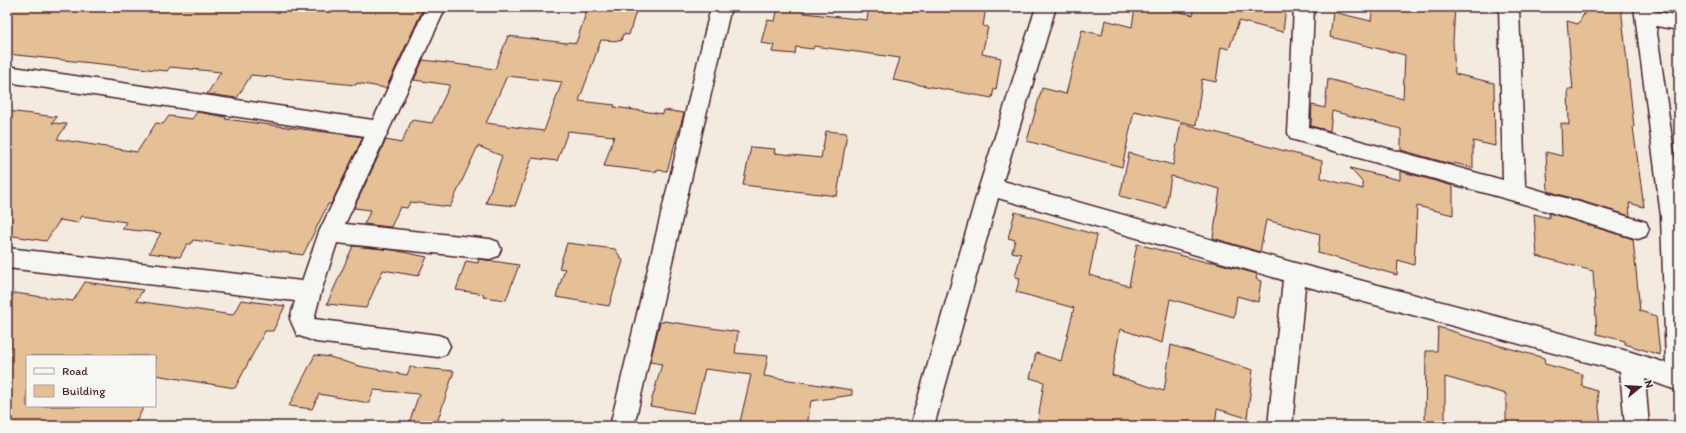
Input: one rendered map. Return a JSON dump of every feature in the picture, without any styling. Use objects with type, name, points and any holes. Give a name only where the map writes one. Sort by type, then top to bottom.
[{"type":"street","points":[[436,7],[330,232],[309,292],[302,319],[305,328],[316,331],[438,346]]},
{"type":"street","points":[[622,426],[722,7]]},
{"type":"street","points":[[922,426],[990,187],[1046,7]]},
{"type":"street","points":[[1304,7],[1298,133],[1514,192],[1638,229]]},
{"type":"street","points":[[1509,7],[1514,192]]},
{"type":"street","points":[[990,187],[1295,273],[1631,363],[1679,379],[1676,217],[1644,12],[1679,23]]},
{"type":"street","points":[[7,74],[378,129]]},
{"type":"street","points":[[330,232],[490,249]]},
{"type":"street","points":[[7,258],[309,292]]},
{"type":"street","points":[[1280,426],[1295,273]]},
{"type":"street","points":[[1631,363],[1637,426]]},
{"type":"building","points":[[7,7],[424,7],[386,88],[357,83],[356,85],[251,75],[237,98],[207,94],[221,72],[170,67],[167,71],[7,54]]},
{"type":"building","points":[[588,7],[637,7],[629,35],[623,34],[621,41],[601,40],[579,101],[615,105],[614,107],[663,114],[664,110],[684,113],[667,171],[656,170],[656,172],[604,166],[614,136],[568,131],[557,161],[532,158],[515,206],[486,203],[502,156],[478,146],[450,207],[410,202],[407,208],[400,207],[391,227],[364,224],[371,210],[354,208],[386,140],[401,143],[412,120],[432,123],[450,85],[414,80],[423,60],[495,69],[508,36],[576,43]],"holes":[[[507,76],[562,82],[544,131],[486,123]]]},
{"type":"building","points":[[778,7],[805,7],[804,13],[867,20],[869,7],[986,7],[983,26],[988,27],[982,54],[1001,58],[996,90],[994,89],[992,98],[893,80],[900,58],[814,46],[813,49],[796,47],[795,54],[772,52],[774,45],[761,43],[767,20],[775,21]]},
{"type":"building","points":[[1135,7],[1160,7],[1193,15],[1195,7],[1286,7],[1283,32],[1239,21],[1229,49],[1221,47],[1216,82],[1202,79],[1196,125],[1134,111],[1122,167],[1027,141],[1042,88],[1066,94],[1082,30],[1102,35],[1105,20],[1132,27]]},
{"type":"building","points":[[1373,7],[1455,7],[1453,42],[1455,74],[1494,83],[1495,146],[1473,141],[1473,168],[1454,163],[1454,165],[1401,150],[1401,129],[1332,111],[1330,131],[1311,126],[1312,105],[1325,108],[1328,79],[1403,99],[1405,55],[1330,37],[1333,12],[1371,21]]},
{"type":"building","points":[[1588,7],[1621,7],[1633,127],[1644,207],[1629,203],[1630,216],[1548,191],[1546,152],[1562,156],[1561,123],[1569,125],[1568,89],[1573,90],[1567,21],[1578,24]]},
{"type":"building","points":[[7,111],[57,117],[52,123],[67,124],[57,139],[137,152],[156,123],[163,124],[169,116],[192,119],[197,112],[226,117],[225,119],[363,137],[331,204],[328,204],[303,255],[193,240],[191,244],[187,244],[180,257],[149,253],[161,233],[122,229],[126,222],[82,216],[78,223],[60,220],[46,241],[7,235]]},
{"type":"building","points":[[1181,123],[1322,161],[1321,178],[1363,189],[1363,183],[1350,168],[1400,180],[1400,171],[1453,186],[1453,215],[1417,206],[1414,265],[1398,260],[1397,275],[1318,253],[1320,234],[1266,220],[1260,252],[1213,238],[1220,189],[1171,176],[1166,208],[1120,196],[1129,153],[1173,165]]},
{"type":"building","points":[[826,131],[847,133],[837,196],[743,185],[751,147],[775,149],[774,153],[821,158]]},
{"type":"building","points":[[1015,212],[1097,235],[1089,275],[1129,286],[1137,244],[1210,263],[1210,261],[1257,274],[1256,279],[1261,281],[1258,302],[1237,296],[1234,317],[1170,299],[1162,343],[1120,329],[1112,375],[1164,391],[1171,345],[1253,370],[1247,418],[1217,409],[1215,426],[1037,426],[1044,382],[1030,378],[1036,353],[1061,361],[1074,308],[1016,292],[1020,278],[1015,277],[1021,254],[1012,252],[1015,240],[1008,238]]},
{"type":"building","points":[[1549,213],[1633,239],[1640,311],[1656,316],[1660,355],[1625,344],[1625,341],[1597,334],[1593,271],[1537,256],[1534,214],[1549,218]]},
{"type":"building","points":[[567,243],[615,249],[623,261],[609,306],[556,297],[565,269],[559,268]]},
{"type":"building","points":[[353,246],[393,250],[427,257],[418,276],[383,270],[366,308],[327,304]]},
{"type":"building","points":[[479,259],[519,265],[506,300],[483,297],[484,294],[456,290],[466,261],[478,263]]},
{"type":"building","points":[[85,282],[143,290],[136,301],[233,315],[241,300],[285,306],[273,331],[265,331],[235,388],[156,375],[156,355],[26,355],[26,407],[144,407],[134,426],[7,426],[7,304],[14,293],[73,301]]},
{"type":"building","points":[[664,321],[738,332],[735,353],[768,356],[764,376],[852,390],[852,395],[811,401],[807,426],[739,426],[751,375],[705,369],[694,413],[650,406],[662,364],[650,362],[660,322]]},
{"type":"building","points":[[1438,327],[1544,358],[1545,364],[1582,374],[1582,386],[1597,391],[1601,426],[1506,426],[1506,394],[1445,377],[1445,426],[1425,426],[1426,351],[1437,351]]},
{"type":"building","points":[[315,355],[330,357],[359,366],[407,375],[410,367],[454,371],[436,426],[408,426],[419,394],[374,390],[369,403],[319,394],[312,409],[289,406]]}]
